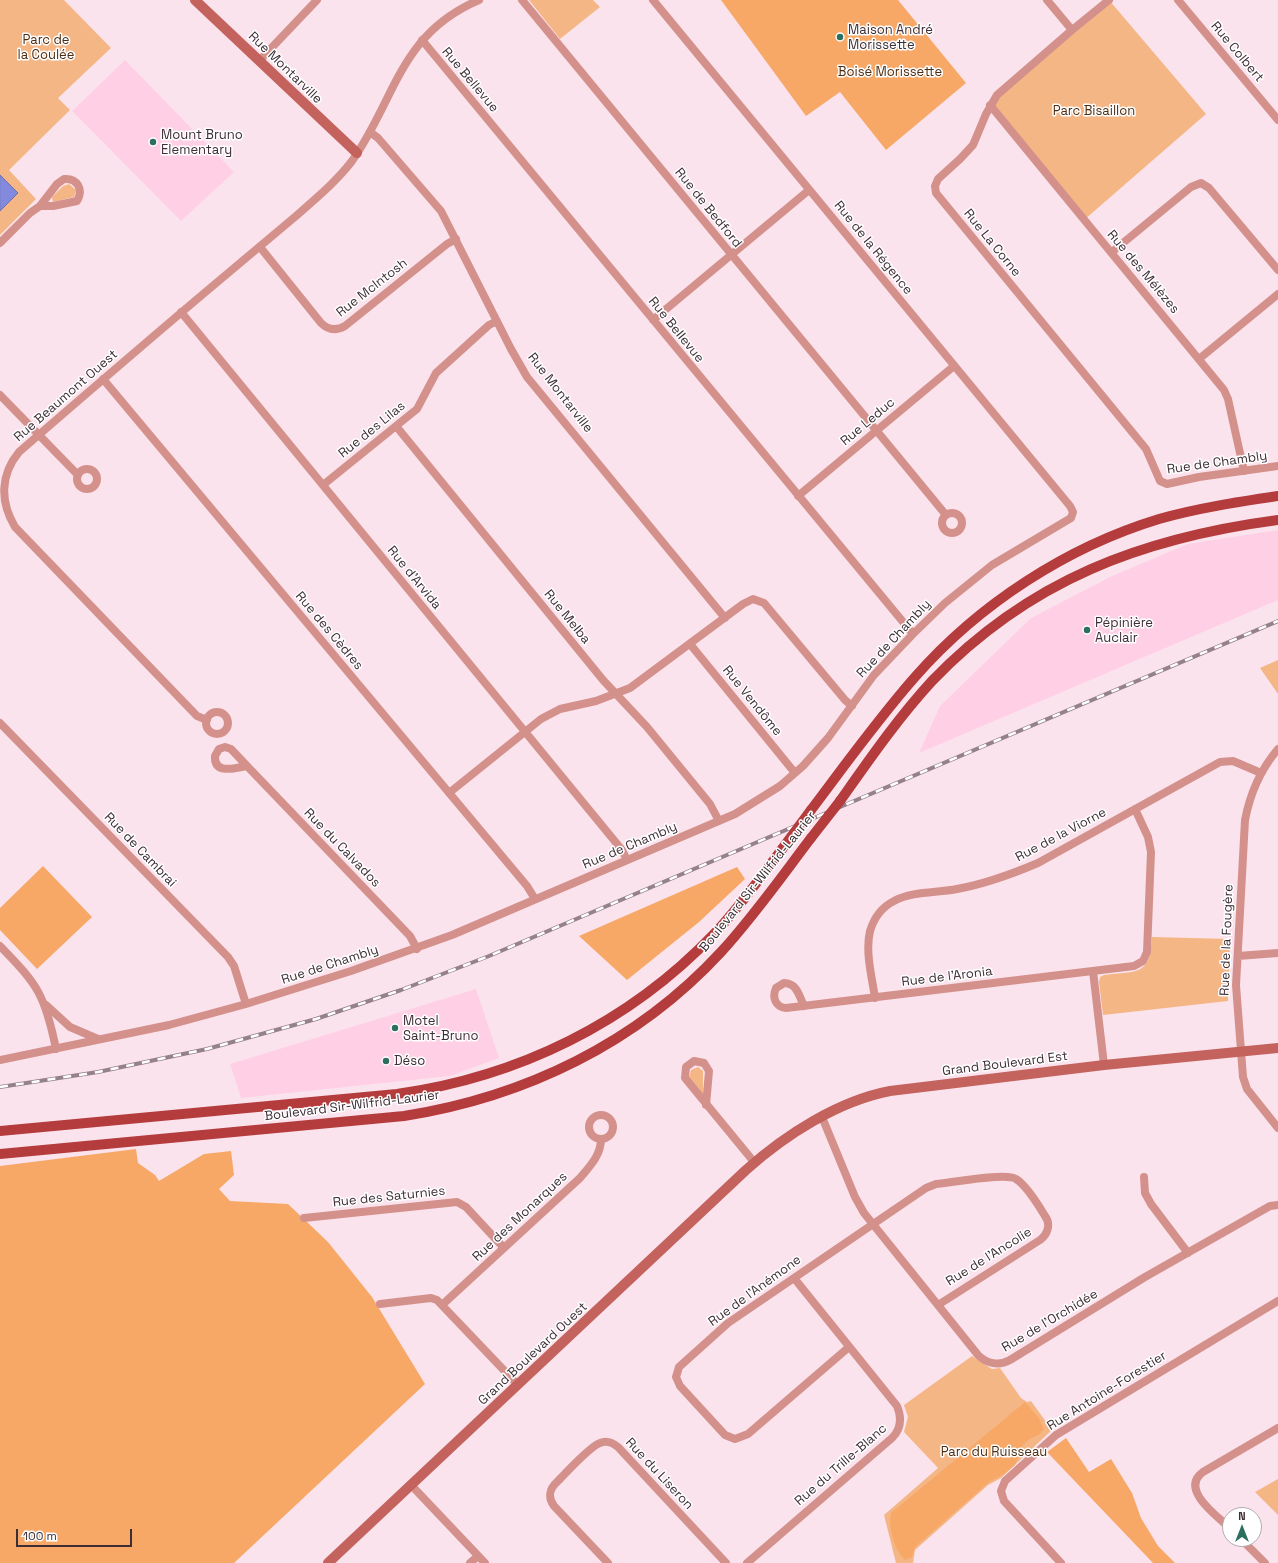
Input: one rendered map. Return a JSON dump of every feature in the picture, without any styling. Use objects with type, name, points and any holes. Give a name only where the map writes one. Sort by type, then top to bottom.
[{"type":"main road","name":"Boulevard Sir-Wilfrid-Laurier","points":[[0,1131],[397,1094],[457,1083],[513,1066],[551,1051],[619,1013],[661,983],[715,933],[782,849],[880,720],[916,676],[965,628],[1022,585],[1086,548],[1143,525],[1194,510],[1278,496]]},
{"type":"main road","name":"Boulevard Sir-Wilfrid-Laurier","points":[[0,1154],[404,1116],[466,1104],[524,1085],[562,1069],[608,1044],[650,1016],[704,970],[736,934],[906,712],[932,682],[978,639],[1027,604],[1086,571],[1132,552],[1200,533],[1278,520]]},
{"type":"street","name":"Rue Montarville","points":[[195,0],[357,153]]},
{"type":"street","points":[[259,61],[317,0]]},
{"type":"street","name":"Rue Beaumont Ouest","points":[[206,720],[197,716],[191,710],[19,531],[5,510],[2,496],[4,477],[13,460],[39,435],[333,184],[357,153],[370,132],[402,67],[422,40],[452,15],[479,0]]},
{"type":"street","name":"Rue de Bedford","points":[[522,0],[946,515]]},
{"type":"street","name":"Rue de la Régence","points":[[653,0],[1070,506],[1072,512]]},
{"type":"street","points":[[1047,0],[1072,30],[1109,0]]},
{"type":"street","name":"Rue Colbert","points":[[1178,0],[1278,120]]},
{"type":"street","name":"Rue La Corne","points":[[1072,30],[997,95],[990,105],[973,144],[960,159],[938,179],[935,186],[936,193],[1146,449],[1161,482]]},
{"type":"street","name":"Rue Bellevue","points":[[422,40],[913,634]]},
{"type":"street","name":"Rue des Mélèzes","points":[[990,105],[1074,209],[1112,252],[1199,359],[1227,396],[1244,471]]},
{"type":"street","name":"Rue Montarville","points":[[370,132],[378,138],[434,201],[456,239],[527,377],[725,618]]},
{"type":"street","points":[[0,243],[40,206],[60,181],[72,180],[78,185],[80,197],[74,203],[40,206]]},
{"type":"street","points":[[1112,252],[1191,187],[1201,183],[1209,188],[1278,270]]},
{"type":"street","points":[[653,320],[810,190]]},
{"type":"street","name":"Rue McIntosh","points":[[260,247],[321,323],[327,328],[335,330],[346,325],[447,244],[456,239]]},
{"type":"street","points":[[1199,359],[1278,294]]},
{"type":"street","name":"Rue d'Arvida","points":[[182,312],[622,850],[627,860]]},
{"type":"street","name":"Rue des Lilas","points":[[323,485],[419,407],[429,383],[436,373],[489,325],[497,321]]},
{"type":"street","name":"Rue Leduc","points":[[798,496],[954,366]]},
{"type":"street","name":"Rue des Cèdres","points":[[103,379],[527,886],[535,900]]},
{"type":"street","points":[[0,395],[78,475]]},
{"type":"street","name":"Rue Melba","points":[[396,426],[603,680],[644,724],[701,792],[710,804],[719,821]]},
{"type":"street","name":"Rue de Chambly","points":[[1161,482],[1167,484],[1199,477],[1278,466]]},
{"type":"street","name":"Rue de Chambly","points":[[0,1060],[169,1025],[246,1004],[417,949],[719,821],[751,805],[795,774],[823,745],[874,675],[913,634],[946,603],[981,574],[1027,543],[1067,521],[1072,512]]},
{"type":"street","points":[[449,793],[524,731],[541,719],[560,709],[596,701],[630,688],[749,601],[756,599],[762,601],[845,700],[852,706]]},
{"type":"street","name":"Rue Vendôme","points":[[690,644],[795,774]]},
{"type":"street","name":"Rue de Cambrai","points":[[0,723],[228,957],[234,966],[246,1004]]},
{"type":"street","name":"Rue de la Fougère","points":[[1278,749],[1261,773],[1249,802],[1244,829],[1237,1003],[1246,1086],[1278,1128]]},
{"type":"street","name":"Rue de la Viorne","points":[[875,998],[869,949],[870,935],[876,918],[889,904],[906,896],[977,885],[1020,870],[1053,855],[1222,761],[1233,761],[1261,773]]},
{"type":"street","name":"Rue du Calvados","points":[[247,766],[410,936],[417,949]]},
{"type":"street","name":"Rue de l'Aronia","points":[[804,1006],[1093,971],[1136,965],[1143,961],[1146,954],[1151,848],[1135,809]]},
{"type":"street","points":[[0,946],[31,978],[46,1005],[56,1049]]},
{"type":"street","points":[[1238,956],[1278,953]]},
{"type":"street","points":[[1093,971],[1104,1065]]},
{"type":"street","points":[[46,1005],[70,1027],[98,1040]]},
{"type":"street","name":"Grand Boulevard Est","points":[[754,1162],[822,1117],[859,1100],[890,1091],[1104,1065],[1278,1048]]},
{"type":"street","points":[[706,1105],[708,1069],[704,1063],[694,1061],[686,1067],[684,1078],[706,1105],[754,1162]]},
{"type":"street","name":"Rue de l'Orchidée","points":[[822,1117],[855,1197],[873,1224],[980,1357],[989,1362],[1001,1364],[1010,1360],[1188,1252],[1270,1206],[1278,1205]]},
{"type":"street","name":"Rue des Monarques","points":[[442,1305],[585,1172],[598,1154],[601,1148],[602,1139]]},
{"type":"street","name":"Grand Boulevard Ouest","points":[[328,1563],[412,1486],[754,1162]]},
{"type":"street","name":"Rue de l'Ancolie","points":[[873,1224],[931,1186],[1007,1176],[1015,1178],[1021,1183],[1047,1218],[1049,1226],[1046,1234],[1040,1241],[938,1305]]},
{"type":"street","points":[[1144,1177],[1145,1192],[1151,1204],[1188,1252]]},
{"type":"street","name":"Rue des Saturnies","points":[[304,1218],[457,1202],[465,1206],[504,1248]]},
{"type":"street","name":"Rue de l'Anémone","points":[[849,1347],[748,1434],[741,1438],[733,1438],[725,1435],[680,1386],[676,1374],[679,1367],[728,1323],[873,1224]]},
{"type":"street","name":"Rue du Trille-Blanc","points":[[747,1563],[891,1439],[898,1431],[900,1419],[897,1406],[794,1278]]},
{"type":"street","points":[[380,1304],[431,1298],[442,1305],[518,1386]]},
{"type":"street","name":"Rue Antoine-Forestier","points":[[1061,1563],[1004,1500],[1001,1491],[1005,1482],[1056,1434],[1278,1301]]},
{"type":"street","points":[[1222,1520],[1198,1496],[1195,1489],[1196,1481],[1203,1472],[1278,1428]]},
{"type":"street","name":"Rue du Liseron","points":[[608,1563],[554,1506],[550,1494],[552,1487],[557,1482],[596,1446],[605,1442],[613,1443],[618,1447],[726,1563]]},
{"type":"street","points":[[412,1486],[485,1563]]},
{"type":"street","points":[[1249,1547],[1265,1563]]},
{"type":"street","points":[[470,1563],[478,1556]]},
{"type":"shaded area","name":"Mount Bruno Elementary","points":[[125,60],[234,172],[181,221],[72,111]]},
{"type":"shaded area","points":[[1278,530],[1278,600],[919,753],[940,706],[1031,618],[1112,576],[1188,544]]},
{"type":"shaded area","points":[[476,989],[499,1058],[450,1076],[241,1098],[230,1064]]},
{"type":"green space","name":"Parc de la Coulée","points":[[0,0],[64,0],[111,48],[58,98],[70,110],[9,170],[36,199],[0,235]]},
{"type":"green space","points":[[529,0],[593,0],[600,7],[560,39]]},
{"type":"green space","name":"Boisé Morissette","points":[[721,0],[898,0],[966,83],[886,150],[840,92],[806,116]]},
{"type":"green space","name":"Parc Bisaillon","points":[[1109,0],[1206,114],[1084,220],[990,105]]},
{"type":"green space","points":[[69,184],[76,190],[74,197],[53,202],[52,197],[63,186]]},
{"type":"green space","points":[[1278,660],[1278,694],[1260,668]]},
{"type":"green space","points":[[43,866],[92,917],[37,969],[0,930],[0,908]]},
{"type":"green space","points":[[737,867],[745,879],[699,922],[627,980],[579,936]]},
{"type":"green space","points":[[1152,937],[1230,939],[1228,1001],[1103,1015],[1099,982],[1100,977],[1104,975],[1134,972],[1140,969],[1145,965],[1148,959],[1151,950]]},
{"type":"green space","points":[[698,1067],[703,1071],[703,1093],[701,1094],[689,1078],[691,1070]]},
{"type":"green space","points":[[136,1149],[138,1163],[155,1175],[159,1181],[204,1154],[231,1151],[234,1175],[219,1189],[230,1201],[288,1204],[328,1242],[372,1297],[425,1384],[234,1563],[0,1563],[0,1166]]},
{"type":"green space","points":[[972,1356],[992,1369],[1000,1368],[1021,1398],[1027,1402],[1031,1401],[1052,1430],[1001,1478],[988,1485],[915,1550],[913,1563],[896,1563],[884,1515],[938,1468],[904,1432],[908,1417],[904,1405]]},
{"type":"green space","name":"Parc du Ruisseau","points":[[1025,1402],[1039,1418],[1044,1429],[1040,1434],[1028,1440],[1023,1445],[1015,1465],[1004,1474],[989,1482],[915,1547],[912,1557],[905,1560],[895,1544],[891,1532],[891,1513]]},
{"type":"green space","points":[[1066,1438],[1089,1472],[1111,1459],[1132,1493],[1141,1518],[1158,1546],[1175,1563],[1153,1563],[1047,1452]]},
{"type":"green space","points":[[1278,1479],[1278,1515],[1255,1492]]},
{"type":"water","points":[[0,175],[18,193],[0,211]]},
{"type":"railway","points":[[0,1087],[98,1072],[207,1049],[316,1019],[401,990],[489,956],[1278,621]]},
{"type":"place","name":"Maison André Morissette","points":[[840,37]]},
{"type":"place","name":"Mount Bruno Elementary","points":[[153,142]]},
{"type":"place","name":"Pépinière Auclair","points":[[1087,630]]},
{"type":"place","name":"Motel Saint-Bruno","points":[[395,1028]]},
{"type":"place","name":"Déso","points":[[386,1061]]}]
